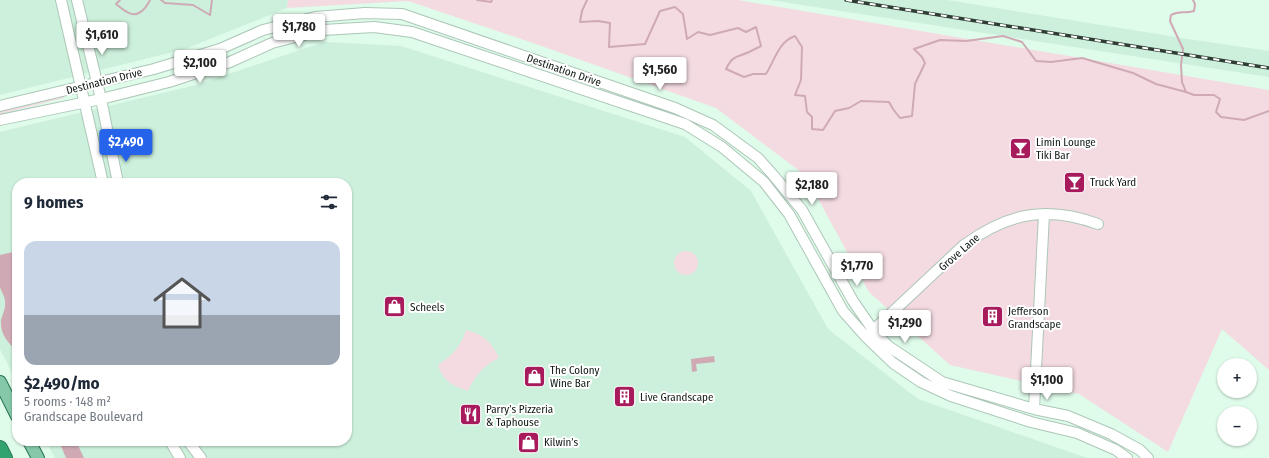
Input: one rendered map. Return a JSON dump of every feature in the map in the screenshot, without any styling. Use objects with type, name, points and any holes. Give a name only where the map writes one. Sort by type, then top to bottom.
[{"type":"highway","points":[[0,448],[5,458]]},
{"type":"main road","points":[[0,382],[12,406]]},
{"type":"main road","points":[[32,446],[38,458]]},
{"type":"street","points":[[61,0],[102,178]]},
{"type":"street","points":[[78,0],[101,99],[117,178]]},
{"type":"street","name":"Destination Drive","points":[[0,106],[154,69],[220,49],[263,30],[315,17],[365,13],[402,14],[681,111],[713,125],[758,158],[802,210],[870,334],[893,363],[921,382],[951,396],[1031,422],[1076,434],[1116,450],[1127,458]]},
{"type":"street","name":"Destination Drive","points":[[0,120],[101,99],[169,82],[230,62],[272,43],[323,30],[374,27],[412,32],[685,124],[722,147],[764,182],[789,214],[842,311],[870,334],[942,382],[1034,409],[1068,416],[1111,434],[1140,450],[1148,458]]},
{"type":"street","points":[[448,44],[452,31]]},
{"type":"street","points":[[764,182],[774,176]]},
{"type":"street","points":[[1034,409],[1044,214]]},
{"type":"street","name":"Grove Lane","points":[[870,334],[964,245],[981,232],[1000,223],[1020,217],[1044,214],[1060,214],[1080,217],[1098,224]]},
{"type":"street","points":[[173,446],[180,458]]},
{"type":"street","points":[[192,446],[201,458]]},
{"type":"shaded area","points":[[0,0],[288,0],[287,8],[185,49],[0,95]]},
{"type":"shaded area","points":[[288,0],[738,0],[1269,90],[1269,370],[1222,329],[1168,452],[1079,394],[950,365],[869,292],[805,175],[716,108],[533,43],[408,1],[287,8]]},
{"type":"shaded area","points":[[770,0],[947,0],[1269,51],[1269,77]]},
{"type":"shaded area","points":[[324,42],[401,46],[685,137],[751,191],[828,329],[918,399],[1087,458],[55,458],[49,446],[352,446],[352,178],[12,178],[12,373],[0,349],[0,132],[196,85]]},
{"type":"shaded area","points":[[64,95],[64,98],[0,114],[0,110]]},
{"type":"shaded area","points":[[686,251],[691,252],[697,258],[697,268],[691,274],[686,275],[681,274],[675,268],[674,263],[675,258],[681,252]]},
{"type":"shaded area","points":[[12,252],[12,346],[3,334],[1,325],[5,304],[0,287],[0,255]]},
{"type":"shaded area","points":[[466,330],[478,334],[490,343],[499,358],[480,372],[468,391],[449,382],[442,375],[438,365],[448,358],[455,350]]},
{"type":"shaded area","points":[[714,356],[715,362],[696,364],[697,371],[692,372],[691,359]]},
{"type":"shaded area","points":[[61,446],[78,446],[84,458],[66,458]]},
{"type":"waterway","points":[[120,0],[116,4],[131,14],[141,12],[150,0]]},
{"type":"waterway","points":[[161,0],[165,3],[193,5],[210,15],[212,0]]},
{"type":"waterway","points":[[477,0],[491,2],[492,0]]},
{"type":"waterway","points":[[587,0],[582,11],[580,22],[598,21],[610,23],[609,47],[645,44],[660,11],[675,7],[683,14],[687,39],[698,32],[710,35],[738,28],[746,32],[756,27],[761,46],[735,58],[726,69],[744,77],[753,74],[766,74],[781,47],[785,42],[795,36],[802,47],[801,80],[795,95],[805,96],[807,112],[812,117],[812,129],[823,130],[835,111],[849,108],[861,101],[889,102],[900,118],[912,116],[915,84],[925,63],[922,57],[914,49],[940,40],[966,41],[1003,36],[1022,42],[1036,61],[1051,62],[1082,58],[1133,73],[1156,84],[1186,92]]},
{"type":"waterway","points":[[1193,0],[1195,4],[1194,11],[1180,12],[1171,15],[1170,21],[1183,49],[1181,65],[1182,82],[1186,92],[1194,95],[1214,95],[1220,99],[1216,112],[1221,117],[1244,120],[1269,111]]},
{"type":"railway","points":[[846,0],[1269,68]]},
{"type":"place","name":"Limin Lounge Tiki Bar","points":[[1020,148]]},
{"type":"place","name":"Truck Yard","points":[[1075,182]]},
{"type":"place","name":"Scheels","points":[[394,307]]},
{"type":"place","name":"Jefferson Grandscape","points":[[993,317]]},
{"type":"place","name":"The Colony Wine Bar","points":[[535,376]]},
{"type":"place","name":"Live Grandscape","points":[[624,397]]},
{"type":"place","name":"Parry’s Pizzeria & Taphouse","points":[[471,415]]},
{"type":"place","name":"Kilwin’s","points":[[528,442]]}]
